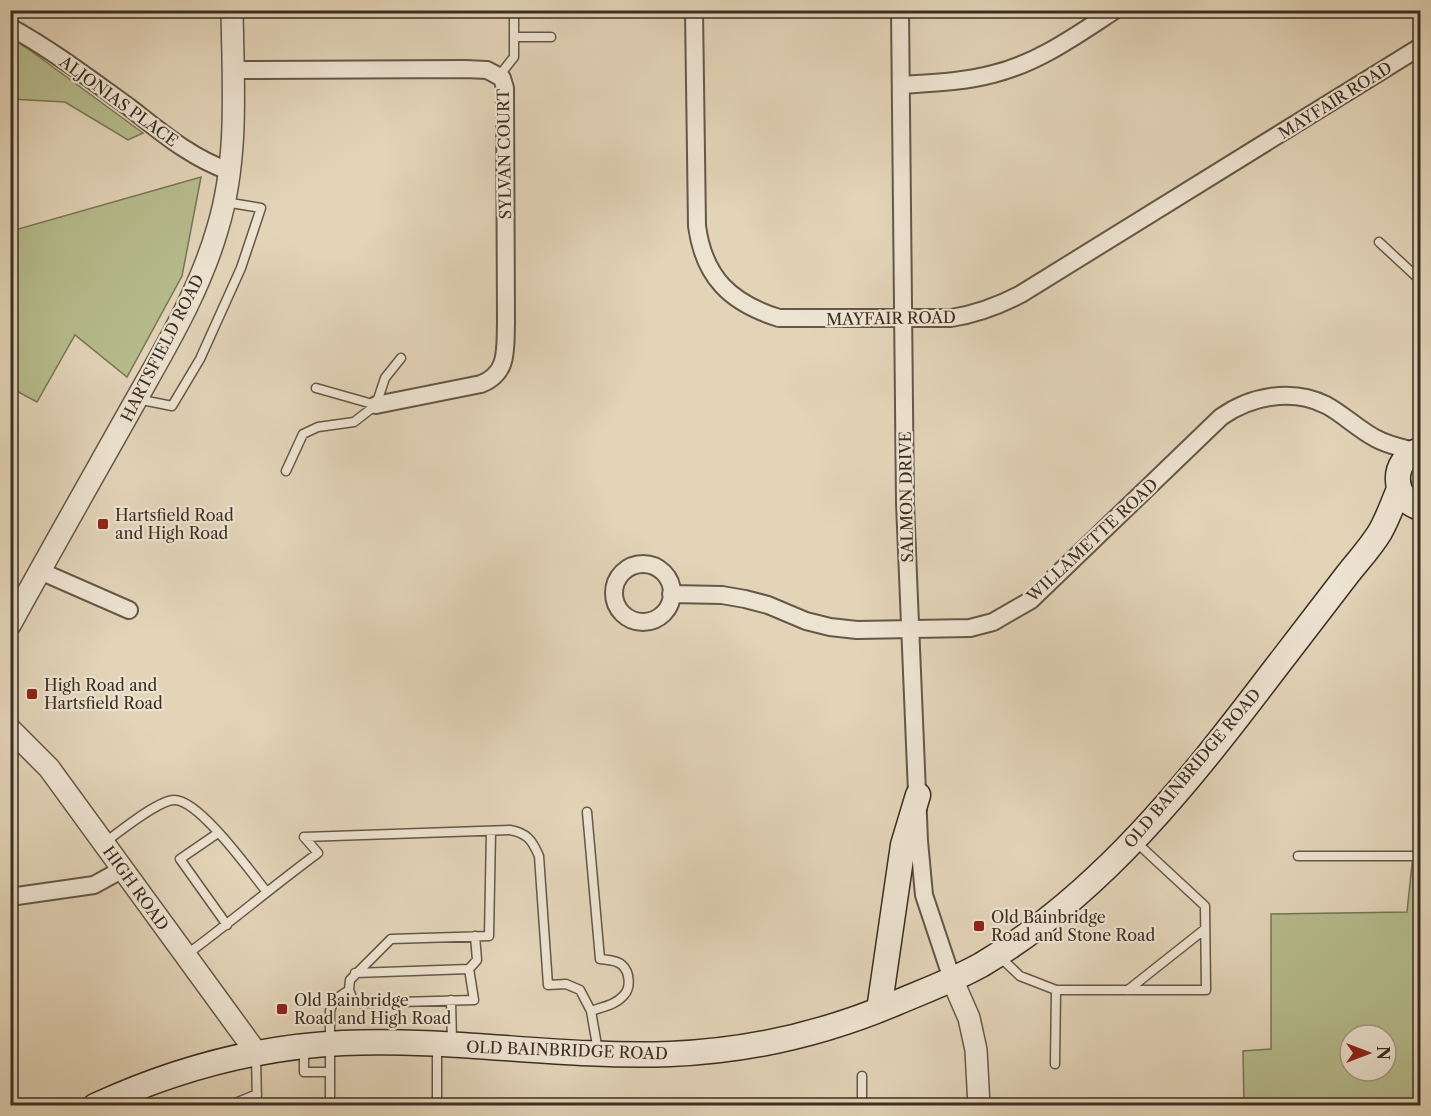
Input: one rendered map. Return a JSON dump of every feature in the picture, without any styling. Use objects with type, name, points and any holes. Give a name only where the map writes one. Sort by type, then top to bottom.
[{"type":"main road","name":"OLD BAINBRIDGE ROAD","points":[[1380,532],[1406,457],[1418,451]]},
{"type":"main road","points":[[1398,481],[1406,501],[1419,508]]},
{"type":"main road","name":"OLD BAINBRIDGE ROAD","points":[[95,1106],[158,1079],[256,1052],[304,1046],[330,1044],[444,1046],[598,1054],[679,1054],[771,1044],[819,1032],[952,979],[979,966],[1045,920],[1081,890],[1133,840],[1205,757],[1380,532],[1402,516],[1419,508]]},
{"type":"main road","points":[[879,1010],[903,845],[918,795]]},
{"type":"street","name":"HARTSFIELD ROAD","points":[[10,625],[189,303],[215,238],[224,201],[233,134],[232,10]]},
{"type":"street","name":"MAYFAIR ROAD","points":[[694,10],[697,226],[701,250],[715,278],[740,302],[755,311],[779,318],[951,318],[1001,305],[1420,47]]},
{"type":"street","name":"SALMON DRIVE","points":[[900,10],[905,503],[918,795],[924,895],[952,979]]},
{"type":"street","points":[[901,85],[962,80],[994,74],[1024,64],[1053,50],[1115,10]]},
{"type":"street","name":"ALJONIAS PLACE","points":[[10,27],[35,41],[93,81],[196,157],[229,171]]},
{"type":"street","name":"SYLVAN COURT","points":[[232,70],[455,68],[487,70],[502,78],[506,100],[506,323],[501,370],[493,380],[481,384],[376,405]]},
{"type":"street","name":"WILLAMETTE ROAD","points":[[671,594],[722,595],[745,599],[768,605],[806,621],[856,630],[970,628],[1009,615],[1030,600],[1221,417],[1236,406],[1269,397],[1307,398],[1325,404],[1375,438],[1418,451]]},
{"type":"street","name":"WILLAMETTE ROAD","points":[[1375,438],[1391,459],[1398,481]]},
{"type":"street","points":[[40,571],[129,610]]},
{"type":"street","name":"HIGH ROAD","points":[[10,729],[49,768],[256,1052]]},
{"type":"street","points":[[10,897],[94,885],[123,870]]},
{"type":"street","points":[[952,979],[969,1018],[976,1050],[979,1106]]},
{"type":"lane","points":[[499,76],[514,57],[514,10]]},
{"type":"lane","points":[[514,37],[551,36]]},
{"type":"lane","points":[[137,399],[172,406],[200,359],[241,268],[261,208],[224,201]]},
{"type":"lane","points":[[1379,242],[1420,280]]},
{"type":"lane","points":[[286,471],[303,434],[318,427],[354,422],[376,405],[385,378],[401,358]]},
{"type":"lane","points":[[316,388],[376,405]]},
{"type":"lane","points":[[104,843],[160,804],[175,800],[188,804],[203,816],[266,891]]},
{"type":"lane","points":[[587,812],[600,959],[611,960],[622,965],[628,975],[629,985],[626,994],[615,1003],[591,1011]]},
{"type":"lane","points":[[186,956],[266,891],[318,853],[304,837],[510,830],[522,832],[532,840],[539,856],[548,985],[566,984],[580,990],[591,1011],[598,1054]]},
{"type":"lane","points":[[469,969],[474,999],[361,1003],[353,1000],[349,990],[350,980],[355,973],[391,939],[489,936],[491,831]]},
{"type":"lane","points":[[218,833],[180,859],[227,925]]},
{"type":"lane","points":[[997,954],[1020,976],[1056,990],[1206,990],[1205,906],[1133,840]]},
{"type":"lane","points":[[1298,856],[1420,856]]},
{"type":"lane","points":[[1128,990],[1206,929]]},
{"type":"lane","points":[[355,973],[469,969],[477,960],[475,936]]},
{"type":"lane","points":[[330,1106],[330,1011],[334,999],[349,990]]},
{"type":"lane","points":[[1055,1064],[1056,990]]},
{"type":"lane","points":[[437,1106],[451,1000]]},
{"type":"lane","points":[[304,1046],[304,1072],[330,1072]]},
{"type":"lane","points":[[256,1052],[257,1106]]},
{"type":"lane","points":[[862,1076],[862,1106]]},
{"type":"lane","points":[[228,1106],[257,1094]]},
{"type":"green space","points":[[11,38],[143,133],[128,140],[65,102],[11,99]]},
{"type":"green space","points":[[201,177],[182,276],[127,377],[75,335],[37,402],[11,388],[11,226],[15,230]]},
{"type":"green space","points":[[1420,834],[1420,1105],[1244,1105],[1243,1051],[1271,1049],[1271,914],[1407,912],[1415,836]]},
{"type":"place","name":"Hartsfield Road and High Road","points":[[103,524]]},
{"type":"place","name":"High Road and Hartsfield Road","points":[[32,694]]},
{"type":"place","name":"Old Bainbridge Road and Stone Road","points":[[979,926]]},
{"type":"place","name":"Old Bainbridge Road and High Road","points":[[282,1009]]}]
